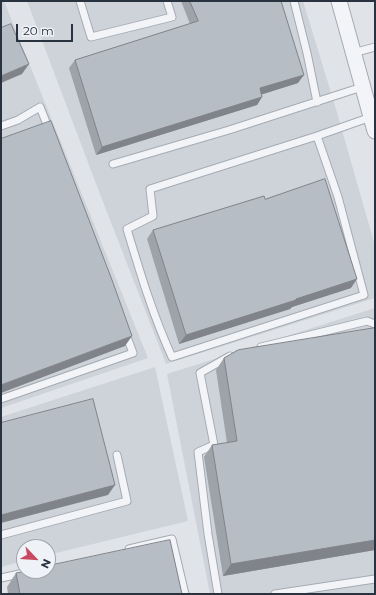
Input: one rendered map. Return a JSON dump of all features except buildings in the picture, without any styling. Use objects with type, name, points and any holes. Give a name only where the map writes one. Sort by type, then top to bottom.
[{"type":"street","points":[[338,1],[362,87],[371,101],[373,124]]},
{"type":"lane","points":[[80,1],[91,37],[172,17],[168,1]]},
{"type":"lane","points":[[294,1],[307,52],[317,102]]},
{"type":"lane","points":[[353,53],[375,47]]},
{"type":"lane","points":[[113,164],[229,130],[362,87]]},
{"type":"lane","points":[[1,126],[18,120],[40,107],[51,136]]},
{"type":"lane","points":[[317,136],[338,197],[364,295],[172,357],[148,295],[127,229],[153,216],[150,189],[317,136],[373,124]]},
{"type":"lane","points":[[257,348],[367,321],[375,324]]},
{"type":"lane","points":[[1,399],[133,352],[123,326]]},
{"type":"lane","points":[[218,594],[208,534],[198,452],[214,445],[200,373],[235,354]]},
{"type":"lane","points":[[1,535],[127,501],[117,455]]},
{"type":"lane","points":[[118,551],[172,539],[185,594]]},
{"type":"lane","points":[[1,578],[16,575]]},
{"type":"lane","points":[[275,594],[375,579]]},
{"type":"shaded area","points":[[1,1],[4,1],[148,358],[1,408]]},
{"type":"shaded area","points":[[27,1],[303,1],[336,109],[375,246],[375,298],[166,364]]},
{"type":"shaded area","points":[[375,308],[375,594],[210,594],[167,374]]},
{"type":"shaded area","points":[[155,367],[188,521],[56,553],[56,539],[16,539],[16,563],[1,567],[1,417]]}]
